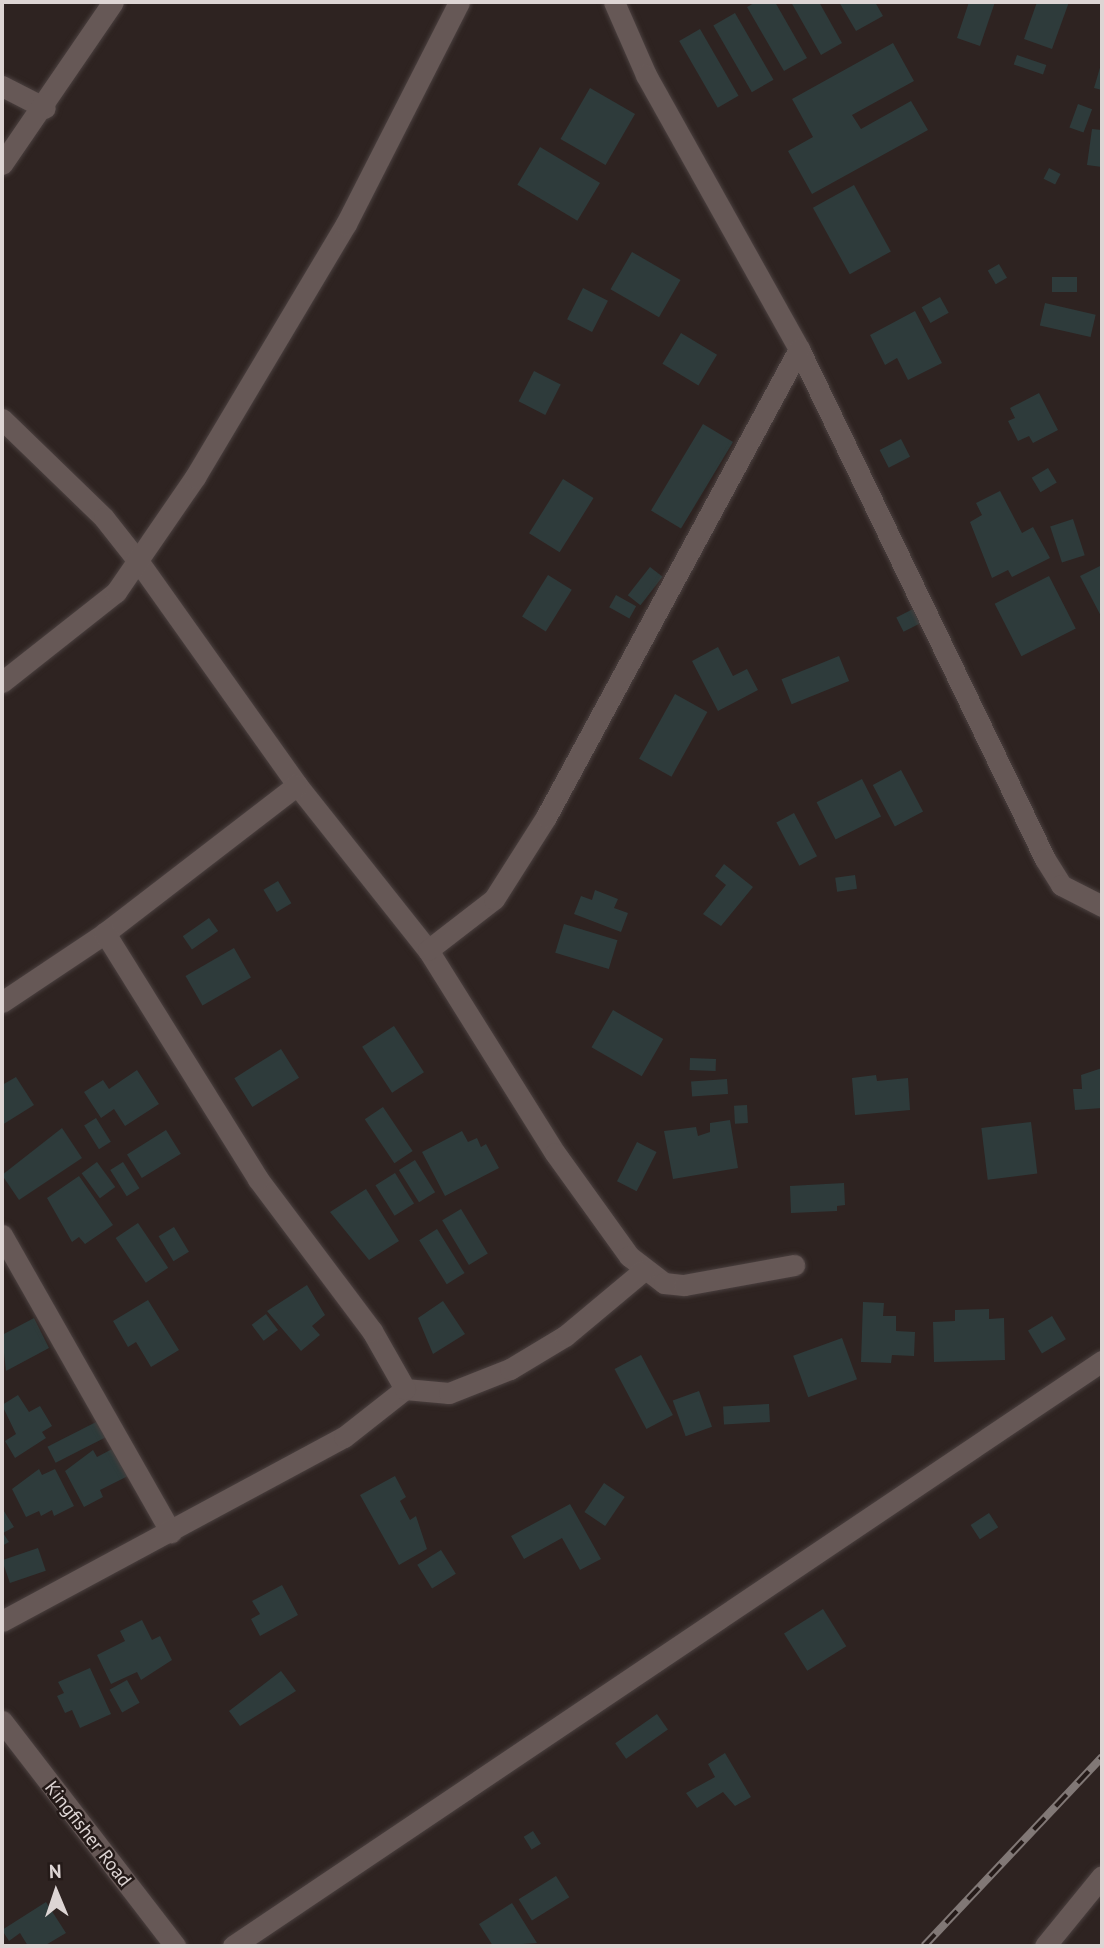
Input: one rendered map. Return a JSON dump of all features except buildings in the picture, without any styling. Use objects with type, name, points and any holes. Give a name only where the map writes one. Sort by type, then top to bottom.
[{"type":"street","points":[[2,164],[45,108],[113,2]]},
{"type":"street","points":[[2,682],[89,616],[138,561],[313,282],[459,2]]},
{"type":"street","points":[[614,2],[646,75],[799,349],[1045,859],[1061,885],[1102,906]]},
{"type":"street","points":[[2,86],[45,108]]},
{"type":"street","points":[[428,950],[494,899],[546,817],[799,349]]},
{"type":"street","points":[[2,419],[104,518],[138,561],[297,785],[428,950],[555,1153],[645,1270],[664,1283],[684,1285],[794,1265]]},
{"type":"street","points":[[2,1002],[105,933],[297,785]]},
{"type":"street","points":[[105,933],[258,1179],[372,1331],[405,1389]]},
{"type":"street","points":[[2,1235],[171,1532]]},
{"type":"street","points":[[2,1621],[344,1437],[405,1389],[449,1393],[510,1369],[565,1336],[645,1270]]},
{"type":"street","points":[[233,1946],[1102,1361]]},
{"type":"street","name":"Kingfisher Road","points":[[2,1721],[174,1946]]},
{"type":"street","points":[[1045,1946],[1102,1877]]},
{"type":"railway","points":[[924,1946],[1102,1757]]}]
